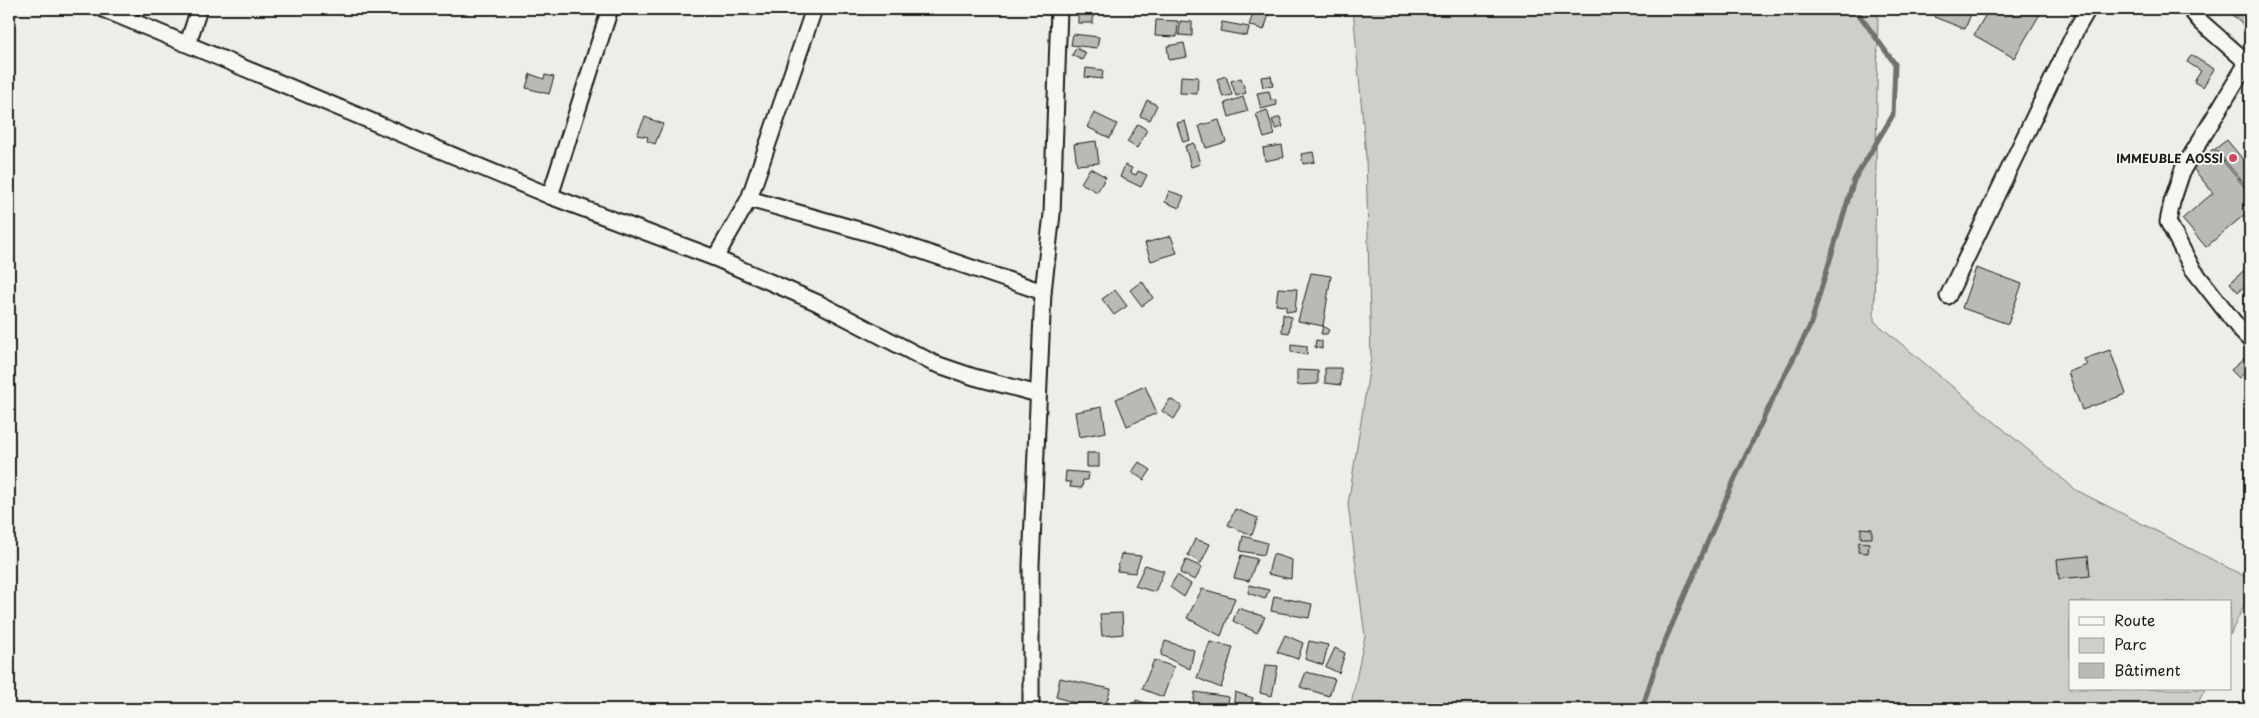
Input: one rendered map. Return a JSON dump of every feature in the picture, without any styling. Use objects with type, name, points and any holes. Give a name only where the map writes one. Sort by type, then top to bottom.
[{"type":"street","points":[[103,9],[550,196],[715,258],[818,303],[932,363],[974,377],[1038,394]]},
{"type":"street","points":[[188,43],[199,9]]},
{"type":"street","points":[[550,196],[610,9]]},
{"type":"street","points":[[715,258],[749,200],[814,9]]},
{"type":"street","points":[[1031,709],[1031,565],[1043,292],[1052,214],[1059,9]]},
{"type":"street","points":[[1948,296],[2077,28],[2088,9]]},
{"type":"street","points":[[2190,9],[2201,22],[2249,62],[2183,169],[2172,202],[2168,222],[2192,268],[2250,340]]},
{"type":"street","points":[[749,200],[869,234],[1043,292]]},
{"type":"green space","points":[[1353,9],[1878,9],[1874,321],[2076,490],[2250,579],[2250,593],[2232,631],[2232,600],[2069,600],[2069,690],[2204,690],[2195,709],[1350,709],[1365,636],[1348,504],[1371,358],[1366,157]]},
{"type":"building","points":[[1255,9],[1269,14],[1264,30],[1249,25]]},
{"type":"building","points":[[1938,9],[1973,9],[1965,29],[1934,17]]},
{"type":"building","points":[[1989,9],[2043,9],[2014,58],[1974,35]]},
{"type":"building","points":[[2226,9],[2250,9],[2250,27],[2248,30]]},
{"type":"building","points":[[1078,14],[1093,14],[1093,23],[1078,23]]},
{"type":"building","points":[[1156,20],[1178,21],[1177,37],[1155,36]]},
{"type":"building","points":[[1180,21],[1192,22],[1192,36],[1179,35]]},
{"type":"building","points":[[1222,22],[1249,27],[1247,36],[1220,31]]},
{"type":"building","points":[[1073,34],[1099,37],[1097,48],[1071,45]]},
{"type":"building","points":[[1184,43],[1187,57],[1169,60],[1167,46]]},
{"type":"building","points":[[1076,48],[1086,53],[1082,60],[1072,55]]},
{"type":"building","points":[[2191,55],[2214,69],[2203,87],[2194,82],[2201,71],[2187,62]]},
{"type":"building","points":[[1086,68],[1103,70],[1102,79],[1085,77]]},
{"type":"building","points":[[530,74],[544,79],[545,75],[554,77],[549,94],[526,88]]},
{"type":"building","points":[[1181,76],[1198,77],[1197,94],[1180,93]]},
{"type":"building","points":[[1226,76],[1232,95],[1223,97],[1217,79]]},
{"type":"building","points":[[1271,76],[1273,86],[1263,87],[1261,77]]},
{"type":"building","points":[[1241,78],[1246,93],[1236,96],[1231,81]]},
{"type":"building","points":[[1269,91],[1271,100],[1276,100],[1277,105],[1261,109],[1257,93]]},
{"type":"building","points":[[1243,97],[1248,111],[1229,117],[1225,103]]},
{"type":"building","points":[[1147,100],[1157,105],[1150,120],[1140,116]]},
{"type":"building","points":[[1267,110],[1275,135],[1264,138],[1256,114]]},
{"type":"building","points":[[1094,113],[1117,124],[1110,138],[1087,127]]},
{"type":"building","points":[[645,117],[663,124],[655,144],[647,141],[648,137],[637,135]]},
{"type":"building","points":[[1280,117],[1283,127],[1276,129],[1272,120]]},
{"type":"building","points":[[1219,120],[1226,142],[1206,148],[1199,126]]},
{"type":"building","points":[[1185,121],[1190,140],[1183,142],[1177,123]]},
{"type":"building","points":[[1138,124],[1147,130],[1137,148],[1127,142]]},
{"type":"building","name":"IMMEUBLE AOSSI","points":[[2227,140],[2250,168],[2250,186],[2249,184],[2246,186],[2215,149]]},
{"type":"building","points":[[1096,141],[1099,163],[1077,165],[1074,144]]},
{"type":"building","points":[[1194,143],[1200,164],[1191,167],[1185,146]]},
{"type":"building","points":[[1282,145],[1284,157],[1265,161],[1263,148]]},
{"type":"building","points":[[2213,149],[2247,190],[2250,188],[2250,210],[2206,247],[2182,219],[2213,193],[2192,167]]},
{"type":"building","points":[[1313,152],[1315,162],[1303,164],[1301,154]]},
{"type":"building","points":[[1125,165],[1132,168],[1130,172],[1136,175],[1138,171],[1147,175],[1141,187],[1120,177]]},
{"type":"building","points":[[1090,168],[1106,177],[1097,192],[1081,183]]},
{"type":"building","points":[[1169,191],[1184,196],[1179,208],[1165,202]]},
{"type":"building","points":[[1171,236],[1177,253],[1151,261],[1145,243]]},
{"type":"building","points":[[2250,265],[2250,281],[2238,292],[2230,283]]},
{"type":"building","points":[[1976,268],[2022,284],[2008,324],[1962,308]]},
{"type":"building","points":[[1311,273],[1331,276],[1323,326],[1298,321]]},
{"type":"building","points":[[1142,281],[1153,298],[1142,306],[1130,290]]},
{"type":"building","points":[[1278,288],[1297,289],[1295,312],[1286,311],[1286,306],[1276,305]]},
{"type":"building","points":[[1115,290],[1127,306],[1114,315],[1102,299]]},
{"type":"building","points":[[1283,314],[1291,317],[1289,333],[1282,332]]},
{"type":"building","points":[[1323,326],[1329,330],[1327,334],[1321,334]]},
{"type":"building","points":[[1316,340],[1322,341],[1322,349],[1315,347]]},
{"type":"building","points":[[1291,344],[1307,346],[1307,355],[1291,352]]},
{"type":"building","points":[[2110,350],[2126,394],[2082,410],[2068,372],[2087,365],[2084,359]]},
{"type":"building","points":[[2245,358],[2250,364],[2250,368],[2239,378],[2231,370]]},
{"type":"building","points":[[1325,368],[1341,368],[1341,385],[1325,383]]},
{"type":"building","points":[[1297,370],[1318,371],[1318,384],[1297,385]]},
{"type":"building","points":[[1145,386],[1157,413],[1127,426],[1116,399]]},
{"type":"building","points":[[1170,399],[1182,406],[1174,419],[1162,411]]},
{"type":"building","points":[[1102,407],[1106,432],[1079,437],[1075,412]]},
{"type":"building","points":[[1087,453],[1099,453],[1099,467],[1087,467]]},
{"type":"building","points":[[1139,462],[1151,470],[1144,480],[1132,472]]},
{"type":"building","points":[[1066,471],[1089,473],[1088,480],[1083,480],[1082,488],[1070,487],[1071,482],[1065,482]]},
{"type":"building","points":[[1235,509],[1258,518],[1252,535],[1228,525]]},
{"type":"building","points":[[1861,528],[1872,529],[1872,538],[1861,538]]},
{"type":"building","points":[[1243,536],[1267,543],[1264,555],[1240,551]]},
{"type":"building","points":[[1195,539],[1210,544],[1201,563],[1188,555]]},
{"type":"building","points":[[1859,542],[1869,543],[1868,553],[1858,552]]},
{"type":"building","points":[[1121,554],[1141,556],[1135,573],[1117,571]]},
{"type":"building","points":[[1273,554],[1292,560],[1291,579],[1268,574]]},
{"type":"building","points":[[1241,555],[1257,559],[1249,581],[1234,578]]},
{"type":"building","points":[[2088,556],[2090,576],[2059,579],[2057,559]]},
{"type":"building","points":[[1186,560],[1202,567],[1195,580],[1180,573]]},
{"type":"building","points":[[1145,565],[1164,571],[1155,592],[1135,586]]},
{"type":"building","points":[[1177,575],[1191,584],[1184,597],[1170,587]]},
{"type":"building","points":[[1249,585],[1269,590],[1265,599],[1248,593]]},
{"type":"building","points":[[1202,589],[1235,598],[1221,636],[1187,618]]},
{"type":"building","points":[[1274,596],[1312,604],[1309,618],[1271,611]]},
{"type":"building","points":[[1238,608],[1265,617],[1257,633],[1233,621]]},
{"type":"building","points":[[1122,613],[1123,634],[1102,636],[1100,614]]},
{"type":"building","points":[[1285,635],[1303,643],[1298,659],[1277,652]]},
{"type":"building","points":[[1165,641],[1194,650],[1190,669],[1161,655]]},
{"type":"building","points":[[1309,641],[1328,645],[1323,665],[1305,659]]},
{"type":"building","points":[[1210,642],[1233,647],[1221,688],[1197,678]]},
{"type":"building","points":[[1335,648],[1345,653],[1339,673],[1326,667]]},
{"type":"building","points":[[1154,660],[1174,667],[1163,697],[1142,689]]},
{"type":"building","points":[[1265,665],[1278,666],[1272,696],[1260,693]]},
{"type":"building","points":[[1306,672],[1335,679],[1329,696],[1300,687]]},
{"type":"building","points":[[1060,678],[1111,689],[1104,709],[1093,709],[1056,697]]},
{"type":"building","points":[[1195,692],[1229,697],[1227,709],[1214,709],[1193,705]]},
{"type":"building","points":[[1235,692],[1253,698],[1250,709],[1233,709]]},
{"type":"building","points":[[1136,700],[1152,705],[1151,709],[1134,709]]},
{"type":"building","points":[[1302,703],[1309,708],[1299,709]]},
{"type":"waterway","points":[[1642,709],[1659,655],[1735,478],[1810,326],[1854,180],[1893,115],[1895,64],[1855,9]]},
{"type":"place","name":"IMMEUBLE AOSSI","points":[[2233,158]]}]
